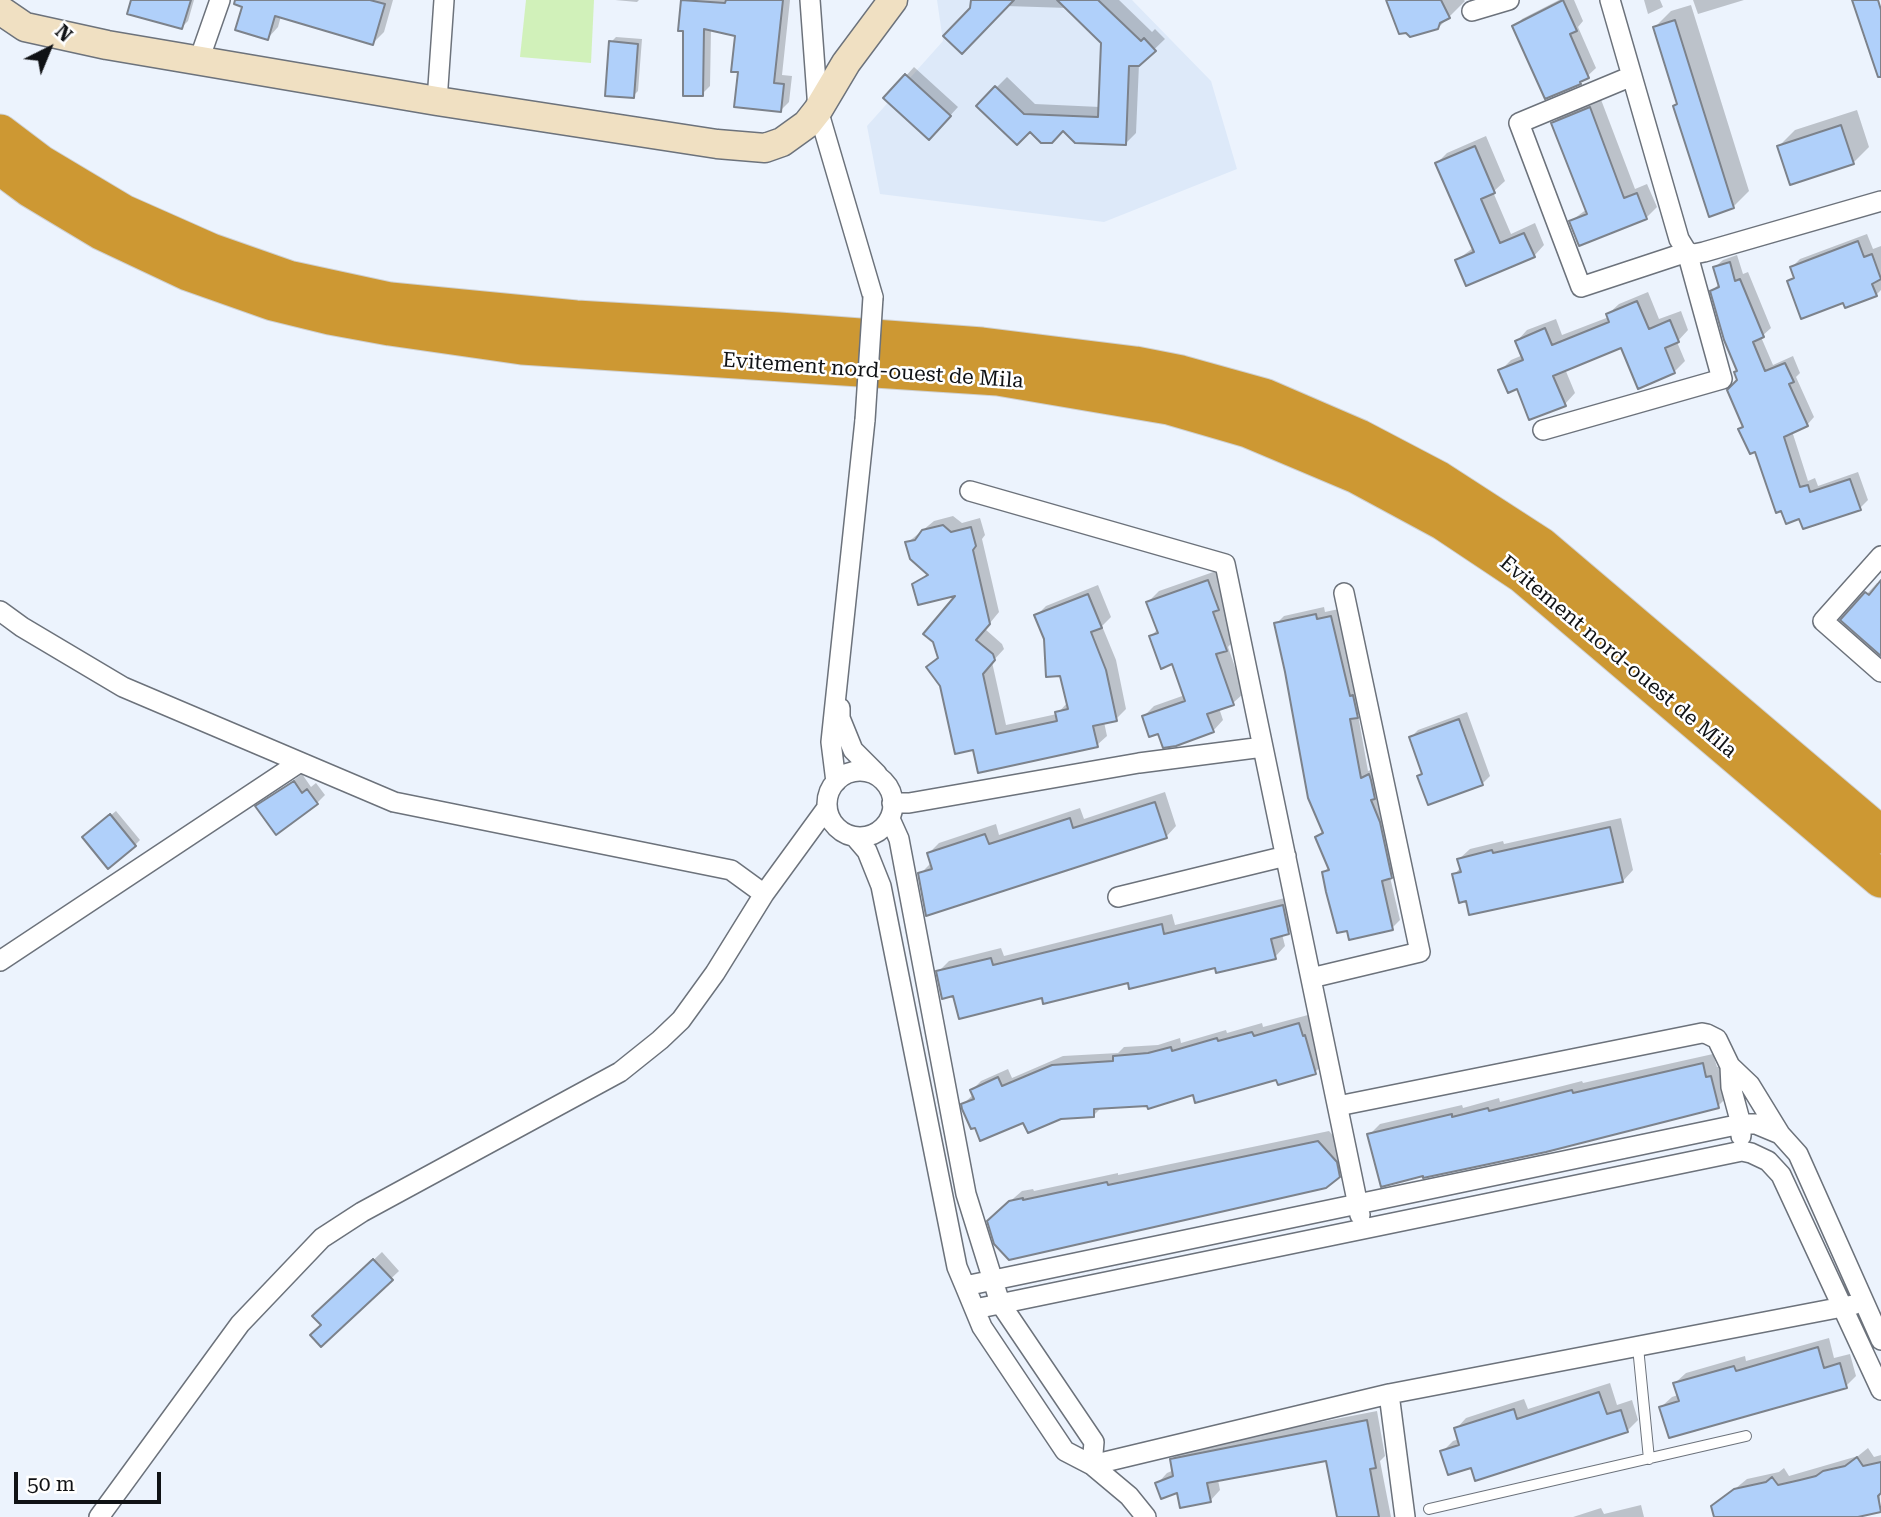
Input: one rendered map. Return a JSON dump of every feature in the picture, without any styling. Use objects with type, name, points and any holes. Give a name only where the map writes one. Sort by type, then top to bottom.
[{"type":"highway","points":[[0,133],[41,164],[123,213],[211,252],[288,279],[390,301],[576,319],[982,346],[1135,365],[1181,374],[1264,397],[1359,438],[1439,480],[1541,546],[1881,835]]},
{"type":"highway","name":"Evitement nord-ouest de Mila","points":[[0,166],[31,189],[101,231],[188,272],[273,302],[330,316],[522,345],[998,377],[1169,406],[1248,429],[1357,475],[1444,522],[1522,574],[1881,879]]},
{"type":"street","points":[[199,61],[220,0]]},
{"type":"street","points":[[437,101],[444,0]]},
{"type":"street","points":[[810,0],[818,110],[873,298],[865,420],[831,742],[836,782]]},
{"type":"street","points":[[0,10],[25,27],[199,61],[437,101],[717,144],[765,148],[782,142],[796,132],[818,110],[846,63],[893,0]]},
{"type":"street","points":[[1472,11],[1509,0]]},
{"type":"street","points":[[1544,430],[1722,379],[1687,252],[1679,239],[1611,0]]},
{"type":"street","points":[[1632,76],[1518,124],[1581,287],[1687,252],[1704,252],[1881,201]]},
{"type":"street","points":[[970,491],[1225,564],[1363,1229]]},
{"type":"street","points":[[1881,556],[1823,621],[1881,672]]},
{"type":"street","points":[[1311,978],[1420,952],[1343,593]]},
{"type":"street","points":[[0,611],[122,687],[394,802],[731,870],[764,894]]},
{"type":"street","points":[[839,675],[840,718],[853,750],[883,779],[893,798],[891,811],[876,834],[855,837]]},
{"type":"street","points":[[891,811],[909,803],[1139,763],[1263,747]]},
{"type":"street","points":[[0,961],[300,762]]},
{"type":"street","points":[[99,1517],[240,1324],[322,1238],[362,1212],[620,1072],[660,1041],[681,1020],[715,973],[764,894],[826,809],[829,789],[844,774],[864,770],[883,779]]},
{"type":"street","points":[[826,809],[836,828],[855,837],[867,851],[881,886],[957,1267],[982,1327],[1065,1451],[1092,1465],[1129,1496],[1146,1517]]},
{"type":"street","points":[[891,811],[899,839],[966,1194],[1000,1303],[1094,1442],[1092,1465]]},
{"type":"street","points":[[1118,897],[1286,856]]},
{"type":"street","points":[[1338,1106],[1707,1034],[1717,1040],[1730,1066],[1750,1085],[1780,1134],[1798,1154],[1881,1340]]},
{"type":"street","points":[[1730,1066],[1731,1087],[1741,1124],[1742,1151]]},
{"type":"street","points":[[965,1286],[1741,1124],[1756,1124],[1780,1134]]},
{"type":"street","points":[[975,1309],[1742,1151],[1759,1156],[1775,1167],[1781,1175],[1881,1390]]},
{"type":"street","points":[[1775,1167],[1798,1154]]},
{"type":"street","points":[[1092,1465],[1389,1394],[1842,1309],[1864,1302]]},
{"type":"street","points":[[1389,1394],[1405,1517]]},
{"type":"lane","points":[[1638,1347],[1649,1459]]},
{"type":"lane","points":[[1429,1509],[1746,1436]]},
{"type":"shaded area","points":[[937,0],[1132,0],[1211,81],[1237,169],[1104,222],[880,194],[867,126],[943,41]]},
{"type":"green space","points":[[526,0],[594,0],[591,63],[520,57]]},
{"type":"building","points":[[131,0],[191,0],[182,29],[127,14]]},
{"type":"building","points":[[235,0],[370,0],[385,4],[373,45],[275,16],[268,40],[235,30],[242,7],[234,4]]},
{"type":"building","points":[[681,0],[725,3],[726,0],[783,0],[774,83],[784,84],[781,112],[734,107],[738,72],[731,72],[735,36],[704,29],[703,96],[683,96],[683,31],[678,31]]},
{"type":"building","points":[[971,0],[1014,0],[962,54],[943,36],[970,8]]},
{"type":"building","points":[[1057,0],[1098,0],[1141,41],[1144,38],[1156,51],[1139,66],[1129,66],[1126,145],[1075,143],[1063,131],[1052,143],[1041,143],[1030,132],[1017,145],[976,106],[995,86],[1024,114],[1098,117],[1101,43]]},
{"type":"building","points":[[1386,0],[1441,0],[1450,18],[1440,23],[1438,29],[1410,37],[1406,33],[1399,34]]},
{"type":"building","points":[[1563,0],[1577,31],[1570,34],[1589,78],[1545,99],[1512,26]]},
{"type":"building","points":[[1852,0],[1878,0],[1881,10],[1881,77],[1878,77]]},
{"type":"building","points":[[1675,20],[1734,208],[1709,217],[1673,106],[1677,104],[1653,27]]},
{"type":"building","points":[[609,41],[638,44],[634,98],[605,96]]},
{"type":"building","points":[[905,74],[951,116],[929,140],[883,98]]},
{"type":"building","points":[[1590,107],[1624,198],[1637,193],[1647,219],[1579,246],[1569,221],[1587,214],[1551,123]]},
{"type":"building","points":[[1841,125],[1854,164],[1790,185],[1777,146]]},
{"type":"building","points":[[1475,146],[1495,193],[1481,199],[1500,243],[1524,233],[1535,257],[1466,286],[1455,260],[1474,252],[1435,163]]},
{"type":"building","points":[[1858,241],[1864,257],[1872,254],[1881,279],[1872,284],[1877,296],[1845,308],[1843,303],[1801,319],[1787,281],[1794,278],[1790,267]]},
{"type":"building","points":[[1730,262],[1735,281],[1740,279],[1764,337],[1753,342],[1765,371],[1785,363],[1794,382],[1789,384],[1808,426],[1784,437],[1800,487],[1808,485],[1810,492],[1850,479],[1861,510],[1803,529],[1799,519],[1786,524],[1781,511],[1776,513],[1755,452],[1750,454],[1738,429],[1743,427],[1727,390],[1737,380],[1734,372],[1737,371],[1724,340],[1710,291],[1719,287],[1713,267]]},
{"type":"building","points":[[1637,301],[1649,329],[1670,320],[1679,342],[1665,348],[1675,373],[1638,389],[1621,348],[1553,376],[1566,406],[1529,420],[1517,389],[1508,393],[1498,370],[1523,360],[1515,341],[1545,328],[1552,345],[1609,322],[1606,314]]},
{"type":"building","points":[[943,525],[951,532],[971,527],[976,546],[973,550],[990,624],[976,640],[993,654],[995,660],[983,674],[996,734],[1057,721],[1055,712],[1068,709],[1060,676],[1046,677],[1044,639],[1034,615],[1088,594],[1102,628],[1091,632],[1106,670],[1117,721],[1093,726],[1098,747],[978,773],[973,750],[955,754],[940,686],[926,667],[938,658],[933,642],[923,634],[955,596],[918,605],[912,584],[928,575],[910,559],[905,542],[915,540],[922,530]]},
{"type":"building","points":[[1208,580],[1219,610],[1213,612],[1227,651],[1216,654],[1234,705],[1207,714],[1214,732],[1163,748],[1158,734],[1149,737],[1142,716],[1185,701],[1172,664],[1161,669],[1149,636],[1158,633],[1146,602]]},
{"type":"building","points":[[1881,580],[1881,656],[1840,620],[1865,592],[1869,595]]},
{"type":"building","points":[[1316,614],[1317,619],[1331,616],[1350,696],[1353,695],[1358,718],[1350,719],[1361,778],[1369,774],[1371,780],[1375,799],[1371,800],[1380,822],[1392,878],[1382,881],[1393,930],[1349,940],[1347,931],[1337,933],[1326,892],[1322,872],[1329,870],[1315,837],[1323,833],[1308,798],[1274,623]]},
{"type":"building","points":[[1459,719],[1483,785],[1428,805],[1417,776],[1422,774],[1409,737]]},
{"type":"building","points":[[294,781],[302,793],[307,789],[318,804],[276,835],[255,806]]},
{"type":"building","points":[[1155,802],[1167,838],[926,916],[918,873],[932,869],[927,853],[985,834],[989,844],[1070,818],[1073,828]]},
{"type":"building","points":[[110,814],[136,846],[108,869],[82,837]]},
{"type":"building","points":[[1610,827],[1623,882],[1469,915],[1466,901],[1459,903],[1452,874],[1461,872],[1457,859]]},
{"type":"building","points":[[1283,905],[1289,934],[1271,939],[1276,959],[1216,973],[1215,968],[1129,989],[1128,983],[1043,1004],[1042,998],[959,1019],[953,996],[942,999],[936,971],[991,958],[993,965],[1162,924],[1164,934]]},
{"type":"building","points":[[1299,1023],[1316,1074],[1278,1085],[1276,1080],[1195,1103],[1193,1095],[1148,1109],[1147,1106],[1094,1109],[1094,1117],[1061,1119],[1028,1133],[1023,1123],[980,1141],[962,1109],[961,1104],[974,1099],[970,1090],[998,1077],[1002,1086],[1052,1065],[1113,1061],[1113,1056],[1148,1053],[1171,1047],[1172,1051],[1217,1038],[1218,1041],[1252,1032],[1254,1036]]},
{"type":"building","points":[[1703,1063],[1706,1077],[1711,1076],[1719,1108],[1546,1152],[1381,1187],[1367,1134],[1452,1114],[1452,1117],[1488,1108],[1489,1111],[1572,1090],[1573,1093]]},
{"type":"building","points":[[1318,1141],[1337,1162],[1340,1177],[1326,1188],[1009,1260],[994,1244],[987,1221],[1009,1201],[1107,1182],[1108,1185]]},
{"type":"building","points":[[373,1259],[393,1280],[321,1347],[310,1335],[321,1325],[312,1316]]},
{"type":"building","points":[[1818,1347],[1824,1368],[1840,1363],[1847,1388],[1669,1438],[1659,1407],[1679,1401],[1673,1383],[1734,1366],[1736,1371]]},
{"type":"building","points":[[1599,1392],[1607,1414],[1621,1410],[1628,1432],[1475,1481],[1471,1468],[1448,1475],[1440,1451],[1459,1445],[1454,1428],[1514,1409],[1517,1419]]},
{"type":"building","points":[[1367,1420],[1376,1468],[1370,1469],[1379,1517],[1337,1517],[1326,1461],[1207,1483],[1211,1502],[1180,1508],[1177,1493],[1161,1499],[1155,1483],[1173,1476],[1170,1459]]},
{"type":"building","points":[[1857,1457],[1863,1466],[1881,1462],[1881,1493],[1878,1496],[1881,1512],[1858,1517],[1714,1517],[1711,1506],[1734,1489],[1766,1482],[1772,1477],[1778,1485],[1816,1476],[1823,1471],[1845,1466]]}]
